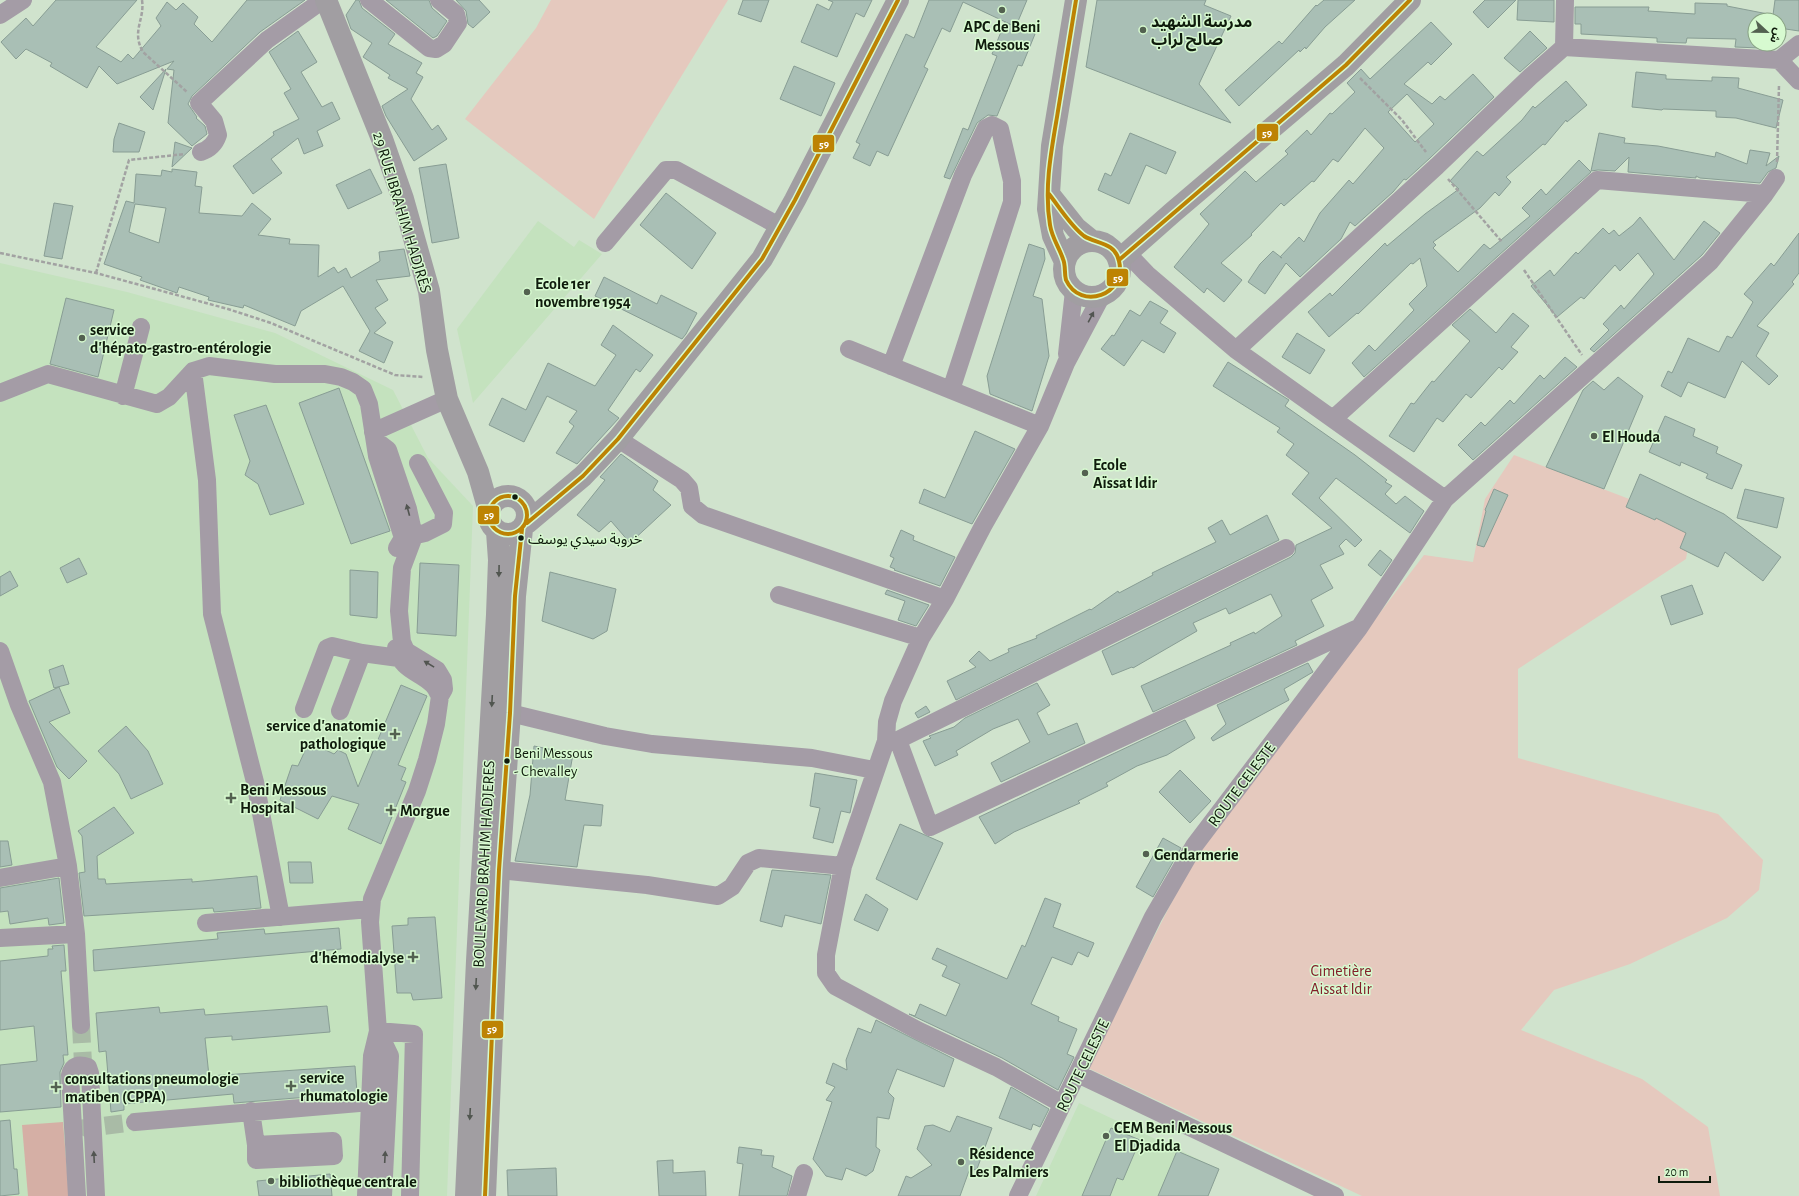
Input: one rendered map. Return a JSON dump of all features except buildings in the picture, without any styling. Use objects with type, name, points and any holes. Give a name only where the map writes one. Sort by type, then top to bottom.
[{"type":"main road","name":"29 RUE IBRAHIM HADJRÈS","points":[[324,0],[382,139],[403,199],[429,291],[442,378],[447,400],[478,472],[489,511]]},
{"type":"main road","points":[[521,512],[568,489],[587,473],[618,439],[762,259],[781,227],[898,0]]},
{"type":"main road","points":[[1065,262],[1053,236],[1048,209],[1052,146],[1076,0]]},
{"type":"main road","points":[[1123,257],[1109,246],[1101,242],[1092,241],[1080,243],[1070,251],[1065,262],[1064,272],[1067,283],[1074,291],[1088,297],[1102,295],[1110,291],[1116,284],[1123,257],[1172,213],[1346,65],[1410,0]]},
{"type":"main road","points":[[1049,194],[1076,228],[1092,241]]},
{"type":"main road","name":"29 RUE IBRAHIM HADJRÈS","points":[[459,430],[521,512]]},
{"type":"main road","points":[[504,496],[521,512],[517,533],[510,535],[498,532],[492,526],[489,519],[489,511],[492,504],[497,499],[504,496]]},
{"type":"main road","name":"BOULEVARD BRAHIM HADJERES","points":[[485,1196],[499,870],[510,713],[515,596],[521,512]]},
{"type":"main road","name":"BOULEVARD BRAHIM HADJERES","points":[[466,1196],[497,615],[499,560],[498,532]]},
{"type":"street","points":[[0,15],[23,0]]},
{"type":"street","points":[[201,152],[214,144],[218,135],[214,121],[199,103],[267,40],[324,0]]},
{"type":"street","points":[[369,0],[429,48],[436,49],[442,46],[458,23],[456,14],[439,0]]},
{"type":"street","points":[[1564,47],[1565,0]]},
{"type":"street","points":[[1236,350],[1437,166],[1530,77],[1564,47],[1779,60],[1799,44]]},
{"type":"street","points":[[1779,60],[1799,81]]},
{"type":"street","points":[[891,366],[963,175],[986,128],[992,125],[1000,129],[1012,182],[1012,202],[951,390]]},
{"type":"street","points":[[605,243],[666,170],[676,170],[781,227]]},
{"type":"street","name":"ROUTE CELESTE","points":[[1018,1196],[1153,917],[1194,846],[1359,628],[1445,499],[1710,262],[1765,194],[1776,178]]},
{"type":"street","points":[[1333,419],[1597,180],[1765,194]]},
{"type":"street","points":[[1123,257],[1147,274],[1236,350],[1445,499]]},
{"type":"street","points":[[1066,362],[1074,291]]},
{"type":"street","points":[[1102,295],[1066,362],[1040,426],[922,638],[893,701],[887,722],[892,740],[930,827],[1359,628]]},
{"type":"street","points":[[123,396],[141,327]]},
{"type":"street","points":[[849,348],[1040,426]]},
{"type":"street","points":[[0,393],[48,374],[156,404],[169,398],[193,371],[209,366],[275,374],[325,374],[341,377],[353,382],[363,389],[369,404],[374,436],[388,450],[408,509],[408,537],[402,568],[399,611],[400,633],[406,650],[438,670],[443,680],[444,689],[440,696],[436,724],[417,791],[372,899],[370,909],[378,1031],[372,1056],[366,1196]]},
{"type":"street","points":[[193,371],[207,480],[212,614],[255,782],[281,917]]},
{"type":"street","points":[[374,436],[447,400]]},
{"type":"street","points":[[618,439],[682,480],[688,488],[692,506],[703,515],[945,599]]},
{"type":"street","points":[[418,463],[444,513],[443,524],[425,533],[408,537],[397,549],[393,566],[390,612],[392,634],[399,658],[413,672],[433,685],[440,696]]},
{"type":"street","points":[[1062,1104],[996,1067],[919,1031],[835,986],[826,973],[826,955],[843,866],[874,770],[892,740],[1286,548]]},
{"type":"street","points":[[780,595],[922,638]]},
{"type":"street","points":[[304,709],[327,648],[332,646],[362,653],[399,658]]},
{"type":"street","points":[[0,651],[19,705],[52,782],[68,866],[76,934],[81,1024]]},
{"type":"street","points":[[340,711],[362,653]]},
{"type":"street","points":[[510,713],[605,736],[652,744],[812,758],[874,770]]},
{"type":"street","points":[[499,870],[646,885],[718,896],[732,887],[748,863],[760,858],[843,866]]},
{"type":"street","points":[[0,878],[68,866]]},
{"type":"street","points":[[206,923],[370,909]]},
{"type":"street","points":[[0,938],[76,934]]},
{"type":"street","points":[[378,1031],[390,1056],[383,1196]]},
{"type":"street","points":[[378,1031],[414,1034],[410,1196]]},
{"type":"street","points":[[78,1196],[70,1075],[75,1065],[88,1067],[90,1073],[96,1196]]},
{"type":"street","points":[[1078,1074],[1335,1196]]},
{"type":"street","points":[[135,1122],[371,1102]]},
{"type":"street","points":[[251,1111],[256,1145]]},
{"type":"street","points":[[797,1196],[804,1172]]},
{"type":"path","points":[[142,0],[137,33],[139,45],[143,52],[199,103]]},
{"type":"path","points":[[1776,178],[1779,119],[1779,60]]},
{"type":"path","points":[[1346,65],[1402,120],[1437,166]]},
{"type":"path","points":[[96,273],[129,160],[201,152]]},
{"type":"path","points":[[0,253],[96,273],[228,309],[271,323],[395,375],[442,378]]},
{"type":"shaded area","name":"Ecole 1er novembre 1954","points":[[538,221],[574,247],[579,240],[602,254],[473,403],[457,329]]},
{"type":"shaded area","name":"Beni Messous Hospital","points":[[0,263],[127,292],[275,333],[393,390],[428,458],[473,506],[447,1196],[0,1196]]},
{"type":"shaded area","name":"CEM Beni Messous El Djadida","points":[[1079,1103],[1219,1169],[1206,1196],[1036,1196]]},
{"type":"shaded area","points":[[63,1122],[69,1196],[28,1196],[22,1125]]},
{"type":"green space","points":[[551,0],[728,0],[594,219],[465,119],[536,28]]},
{"type":"green space","name":"Cimetière Aissat Idir","points":[[1514,455],[1692,523],[1686,559],[1518,669],[1518,758],[1718,814],[1763,860],[1759,890],[1727,918],[1630,964],[1554,990],[1521,1030],[1642,1079],[1708,1127],[1720,1196],[1362,1196],[1088,1068],[1196,854],[1424,555],[1473,562],[1485,499]]},
{"type":"tunnel","points":[[81,1025],[84,1082]]},
{"type":"tunnel","points":[[86,1119],[87,1128],[135,1122]]},
{"type":"transit line","name":"59","points":[[527,523],[583,476],[618,439],[762,259],[795,200],[898,0]]},
{"type":"transit line","name":"59","points":[[1049,194],[1079,232],[1089,239],[1104,244],[1114,250],[1119,261],[1120,273],[1110,290],[1101,295],[1091,297],[1082,295],[1073,290],[1066,280],[1064,262],[1052,234],[1048,211],[1048,184],[1051,157],[1076,0]]},
{"type":"transit line","name":"59","points":[[1119,260],[1346,65],[1410,0]]},
{"type":"transit line","name":"59","points":[[504,496],[512,496],[522,501],[526,508],[527,515],[526,522],[522,529],[512,534],[504,534],[494,529],[492,526],[489,519],[489,511],[494,501],[497,499],[504,496]]},
{"type":"transit line","name":"59","points":[[485,1196],[499,870],[510,713],[515,596],[522,529]]},
{"type":"place","name":"APC de Beni Messous","points":[[1002,10]]},
{"type":"place","name":"مدرسة الشهيد صالح لراب","points":[[1143,30]]},
{"type":"place","name":"Ecole 1er novembre 1954","points":[[527,292]]},
{"type":"place","name":"service d'hépato-gastro-entérologie","points":[[82,338]]},
{"type":"place","name":"El Houda","points":[[1594,436]]},
{"type":"place","name":"Ecole Aïssat Idir","points":[[1085,473]]},
{"type":"place","name":"خروبة سيدي يوسف","points":[[521,538]]},
{"type":"place","name":"service d'anatomie pathologique","points":[[395,734]]},
{"type":"place","name":"Beni Messous - Chevalley","points":[[507,761]]},
{"type":"place","name":"Beni Messous Hospital","points":[[231,798]]},
{"type":"place","name":"Morgue","points":[[391,810]]},
{"type":"place","name":"Gendarmerie","points":[[1146,854]]},
{"type":"place","name":"d'hémodialyse","points":[[413,957]]},
{"type":"place","name":"service rhumatologie","points":[[291,1086]]},
{"type":"place","name":"consultations pneumologie matiben (CPPA)","points":[[56,1087]]},
{"type":"place","name":"CEM Beni Messous El Djadida","points":[[1106,1136]]},
{"type":"place","name":"Résidence Les Palmiers","points":[[961,1162]]},
{"type":"place","name":"bibliothèque centrale","points":[[271,1181]]}]
